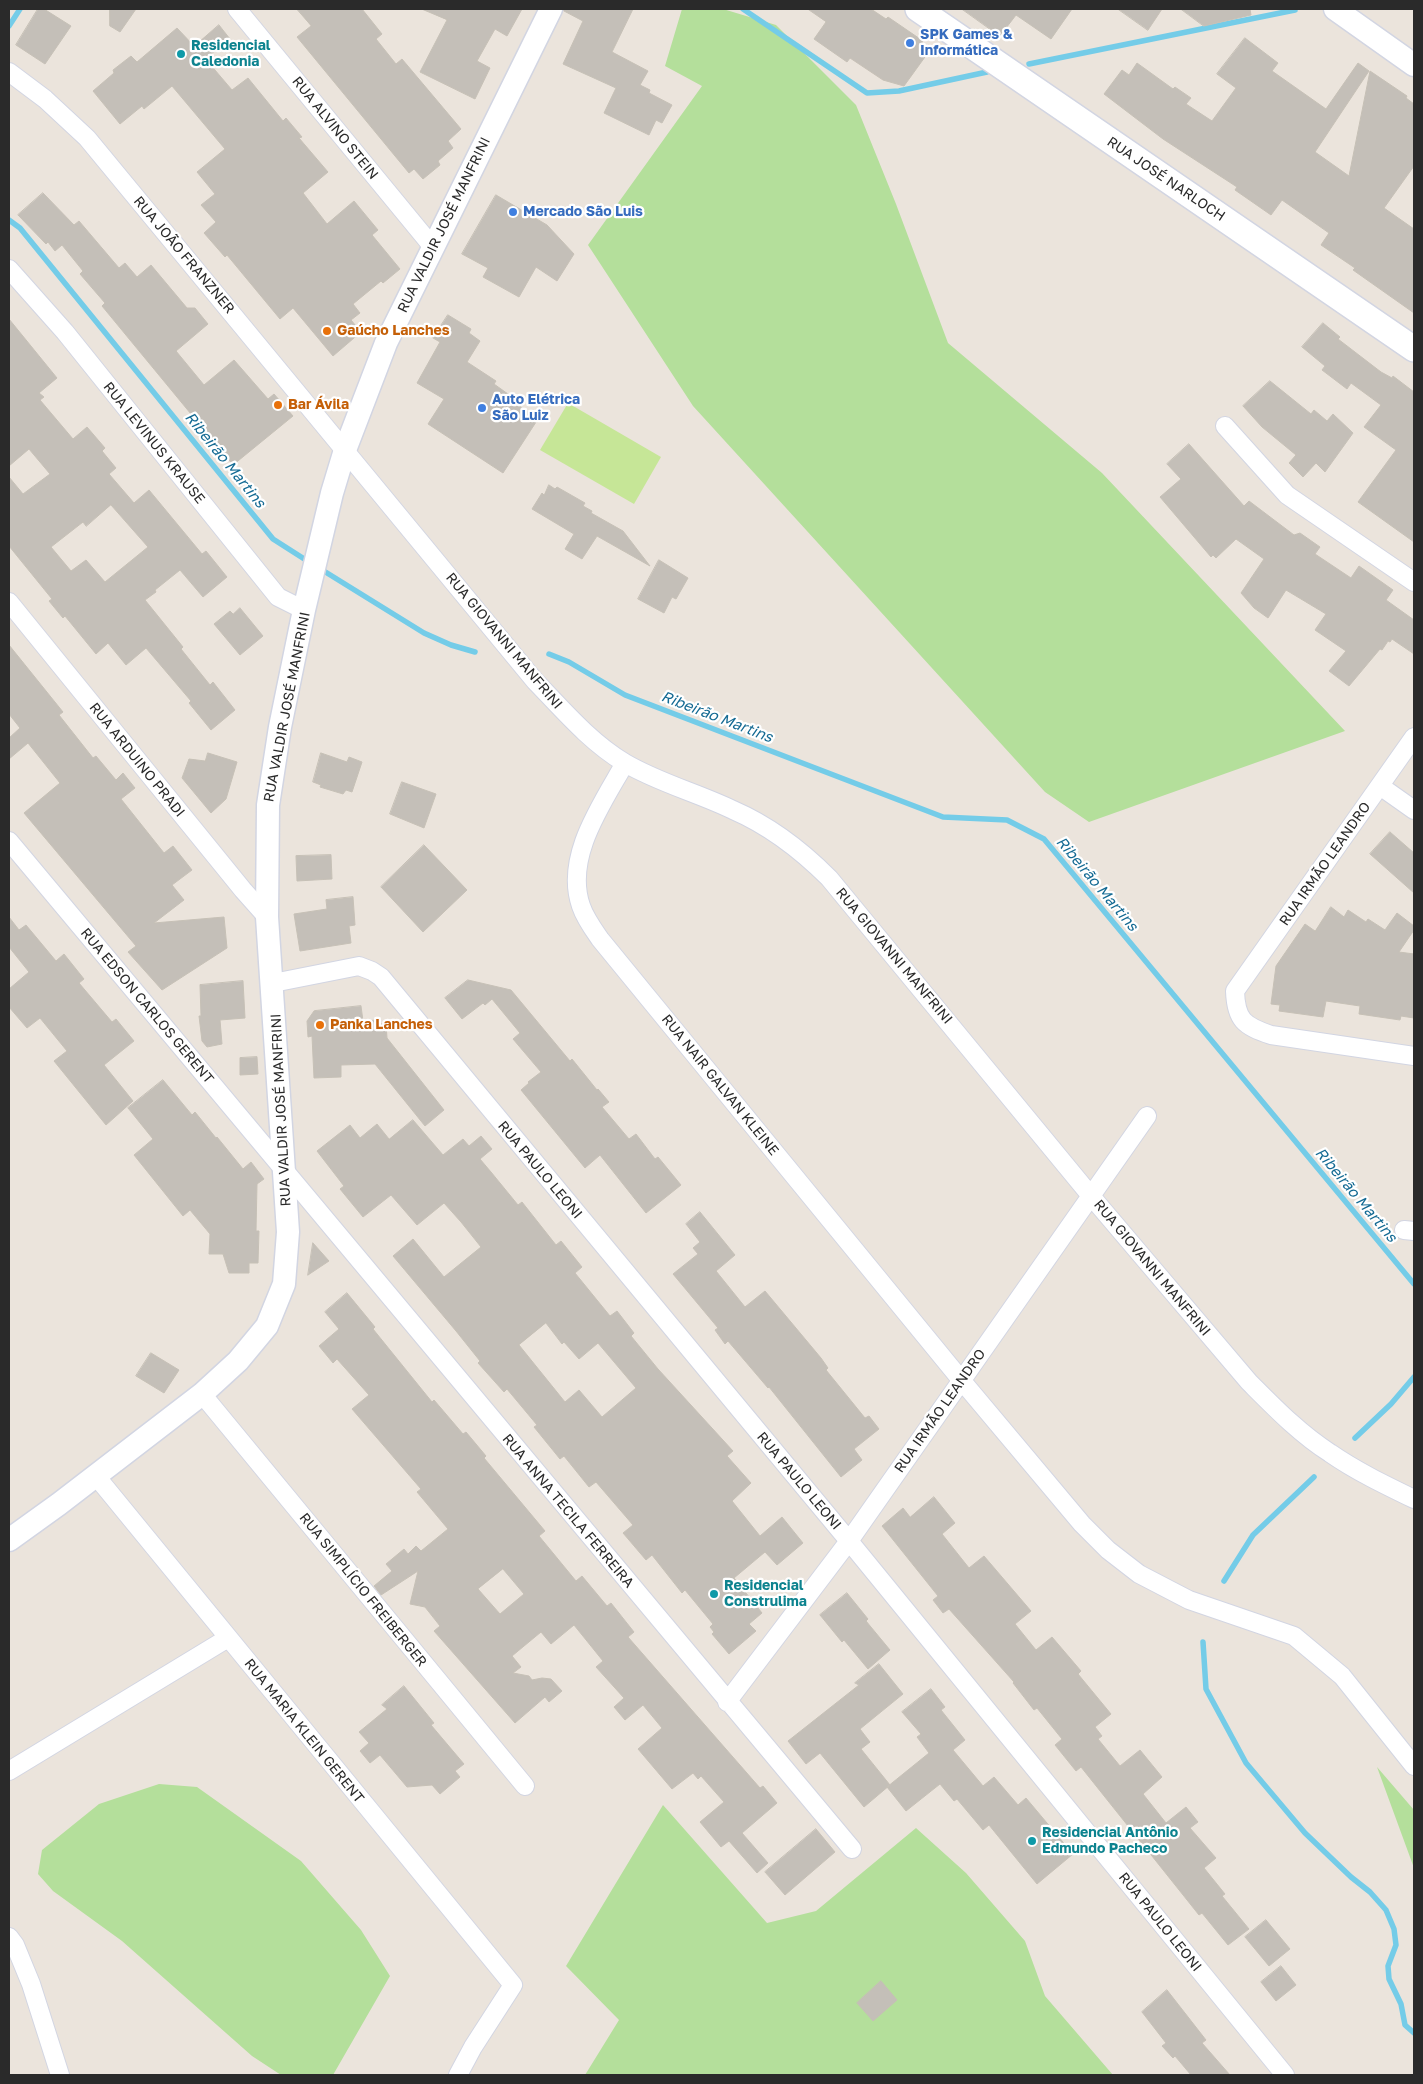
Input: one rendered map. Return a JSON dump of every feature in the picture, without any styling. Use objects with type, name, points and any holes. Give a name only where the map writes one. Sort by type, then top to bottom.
[{"type":"main road","name":"RUA JOSÉ NARLOCH","points":[[918,9],[1414,349]]},
{"type":"street","name":"RUA ALVINO STEIN","points":[[237,9],[432,246]]},
{"type":"street","name":"RUA VALDIR JOSÉ MANFRINI","points":[[9,1540],[202,1394],[238,1361],[267,1326],[284,1284],[288,1232],[273,982],[267,917],[268,805],[280,727],[304,610],[332,493],[345,450],[386,343],[432,246],[551,9]]},
{"type":"street","points":[[1335,9],[1414,65]]},
{"type":"street","name":"RUA JOÃO FRANZNER","points":[[9,72],[45,99],[87,138],[345,450]]},
{"type":"street","name":"RUA LEVINUS KRAUSE","points":[[9,269],[65,332],[278,598],[304,610]]},
{"type":"street","points":[[1225,426],[1287,495],[1414,582]]},
{"type":"street","name":"RUA GIOVANNI MANFRINI","points":[[345,450],[535,681],[594,741],[625,763],[646,774],[746,816],[774,832],[815,864],[829,878],[1091,1196],[1249,1382],[1276,1409],[1328,1453],[1358,1471],[1414,1499]]},
{"type":"street","name":"RUA ARDUINO PRADI","points":[[9,602],[267,917]]},
{"type":"street","name":"RUA IRMÃO LEANDRO","points":[[1414,736],[1235,991],[1236,1009],[1242,1020],[1256,1030],[1272,1035],[1414,1056]]},
{"type":"street","name":"RUA NAIR GALVAN KLEINE","points":[[625,763],[590,831],[578,863],[578,894],[588,921],[600,939],[962,1381],[1082,1524],[1108,1550],[1139,1574],[1189,1600],[1294,1636],[1342,1676],[1414,1766]]},
{"type":"street","points":[[1380,786],[1414,810]]},
{"type":"street","name":"RUA EDSON CARLOS GERENT","points":[[9,841],[285,1172]]},
{"type":"street","name":"RUA PAULO LEONI","points":[[273,982],[358,966],[372,971],[381,977],[849,1541],[1285,2075]]},
{"type":"street","name":"RUA IRMÃO LEANDRO","points":[[727,1702],[849,1541],[1147,1116]]},
{"type":"street","name":"RUA ANNA TECILA FERREIRA","points":[[285,1172],[852,1849]]},
{"type":"street","name":"RUA SIMPLÍCIO FREIBERGER","points":[[202,1394],[525,1786]]},
{"type":"street","name":"RUA MARIA KLEIN GERENT","points":[[96,1476],[513,1985],[473,2047],[458,2075]]},
{"type":"street","points":[[9,1771],[228,1638]]},
{"type":"street","points":[[9,1937],[15,1945],[31,1984],[60,2075]]},
{"type":"green space","points":[[682,9],[723,9],[776,25],[856,105],[896,204],[948,343],[1102,473],[1345,731],[1089,822],[1045,792],[693,406],[588,245],[702,86],[665,66]]},
{"type":"green space","points":[[568,403],[661,457],[634,504],[540,450]]},
{"type":"green space","points":[[1377,1767],[1414,1810],[1414,1868]]},
{"type":"green space","points":[[159,1784],[197,1787],[301,1861],[361,1930],[390,1976],[333,2075],[281,2075],[252,2056],[122,1941],[53,1891],[38,1874],[42,1850],[99,1804]]},
{"type":"green space","points":[[663,1805],[767,1923],[816,1911],[916,1828],[966,1873],[1025,1941],[1045,1996],[1113,2075],[585,2075],[619,2020],[566,1966]]},
{"type":"building","points":[[38,9],[44,9],[71,26],[45,64],[16,45]]},
{"type":"building","points":[[110,9],[136,9],[120,32],[110,26]]},
{"type":"building","points":[[297,9],[362,9],[382,34],[376,39],[396,64],[402,59],[461,129],[448,141],[453,148],[438,161],[440,165],[423,179],[414,169],[409,173],[297,37],[311,26]]},
{"type":"building","points":[[422,9],[522,9],[507,36],[495,29],[477,61],[490,68],[475,99],[420,72],[447,20]]},
{"type":"building","points":[[564,9],[633,9],[612,52],[648,71],[640,85],[650,90],[649,93],[672,105],[662,123],[656,120],[649,135],[604,113],[616,88],[563,64],[583,21],[564,11]]},
{"type":"building","points":[[808,9],[871,9],[886,19],[888,17],[923,41],[921,44],[930,50],[904,86],[883,80],[850,58],[847,62],[814,39],[826,22]]},
{"type":"building","points":[[962,9],[1072,9],[1051,39],[1016,15],[1000,36]]},
{"type":"building","points":[[1118,9],[1162,9],[1148,30]]},
{"type":"building","points":[[1181,9],[1250,9],[1251,15],[1204,26]]},
{"type":"building","points":[[219,25],[230,39],[211,54],[214,59],[209,63],[232,90],[248,78],[283,121],[286,118],[302,137],[299,138],[328,172],[303,193],[327,224],[354,201],[378,230],[372,235],[400,269],[383,283],[381,281],[353,304],[360,313],[351,320],[361,332],[333,356],[293,308],[280,319],[227,255],[225,257],[204,233],[216,222],[201,205],[215,194],[197,172],[225,149],[172,86],[144,109],[142,106],[120,124],[93,91],[114,73],[113,70],[131,56],[137,62],[177,28],[194,46]]},
{"type":"building","points":[[1245,38],[1278,63],[1272,71],[1326,109],[1358,63],[1369,71],[1315,152],[1349,176],[1370,71],[1407,96],[1406,98],[1414,104],[1414,166],[1384,208],[1414,229],[1414,313],[1353,270],[1355,268],[1321,245],[1329,233],[1282,200],[1271,215],[1235,190],[1237,187],[1163,139],[1104,94],[1122,70],[1129,75],[1137,63],[1173,89],[1175,87],[1191,98],[1186,104],[1212,121],[1236,88],[1217,74]]},
{"type":"building","points":[[43,193],[74,225],[79,221],[119,268],[125,263],[137,277],[151,265],[187,308],[195,308],[208,324],[176,351],[204,385],[234,360],[268,399],[274,394],[293,416],[233,465],[102,306],[105,303],[80,274],[83,271],[62,245],[55,251],[48,242],[46,244],[18,215]]},
{"type":"building","points":[[496,195],[547,225],[574,254],[557,281],[536,267],[519,297],[483,277],[488,268],[462,254]]},
{"type":"building","points":[[448,315],[471,329],[469,333],[480,341],[467,362],[496,381],[494,384],[522,404],[520,407],[538,419],[503,473],[428,424],[444,399],[417,383],[440,342],[433,338]]},
{"type":"building","points":[[9,319],[57,378],[39,393],[44,397],[40,400],[73,439],[87,427],[105,448],[102,451],[116,468],[109,474],[134,503],[149,490],[202,554],[206,551],[227,577],[203,597],[180,570],[145,600],[183,647],[181,649],[210,685],[213,682],[235,710],[211,730],[189,703],[191,701],[146,648],[126,665],[108,643],[96,654],[65,616],[63,618],[49,601],[52,599],[9,546],[9,477],[23,494],[50,474],[29,449],[9,466]],"holes":[[[111,505],[148,547],[105,582],[86,560],[71,571],[51,547],[83,522],[86,526]]]},
{"type":"building","points":[[1323,323],[1340,337],[1338,339],[1381,372],[1392,378],[1393,376],[1414,392],[1414,542],[1358,502],[1396,450],[1364,427],[1381,405],[1351,383],[1347,389],[1322,370],[1325,366],[1302,347]]},
{"type":"building","points":[[1270,381],[1311,414],[1314,410],[1327,421],[1333,414],[1353,433],[1325,472],[1316,463],[1303,477],[1289,463],[1296,455],[1262,427],[1243,406]]},
{"type":"building","points":[[1189,444],[1244,506],[1249,501],[1294,535],[1300,533],[1320,547],[1315,554],[1351,578],[1359,566],[1393,590],[1386,600],[1414,620],[1414,654],[1392,639],[1390,642],[1388,641],[1382,650],[1380,649],[1349,686],[1329,671],[1346,651],[1315,630],[1326,614],[1286,590],[1268,618],[1254,608],[1241,593],[1264,559],[1236,539],[1216,558],[1213,555],[1211,557],[1160,497],[1181,479],[1167,464]]},
{"type":"building","points":[[549,485],[555,489],[557,487],[585,503],[583,506],[592,511],[591,513],[623,531],[650,566],[597,536],[582,559],[565,549],[574,534],[532,509],[542,493],[544,495]]},
{"type":"building","points":[[659,560],[688,578],[676,599],[672,597],[664,613],[638,599]]},
{"type":"building","points":[[240,608],[263,636],[240,655],[214,624],[230,611],[233,614]]},
{"type":"building","points":[[9,645],[63,712],[59,715],[93,758],[96,756],[116,780],[123,773],[135,788],[121,799],[164,853],[173,846],[192,870],[172,885],[184,900],[154,923],[224,917],[227,948],[162,990],[128,952],[136,946],[24,813],[60,783],[28,743],[9,759],[9,738],[20,728],[9,714]]},
{"type":"building","points":[[208,753],[237,762],[226,799],[211,813],[182,778],[189,759],[205,761]]},
{"type":"building","points":[[321,753],[347,762],[349,757],[362,762],[352,792],[346,790],[343,794],[320,787],[321,785],[313,782]]},
{"type":"building","points":[[402,782],[436,794],[424,828],[390,814]]},
{"type":"building","points":[[1390,832],[1414,853],[1414,893],[1370,854]]},
{"type":"building","points":[[424,845],[467,890],[423,932],[381,887]]},
{"type":"building","points":[[331,855],[332,879],[297,881],[296,856]]},
{"type":"building","points":[[353,897],[355,925],[349,926],[351,943],[300,951],[294,914],[327,909],[326,900]]},
{"type":"building","points":[[1331,907],[1344,917],[1348,910],[1366,922],[1368,919],[1385,930],[1397,913],[1414,926],[1414,930],[1399,952],[1414,954],[1414,1018],[1401,1016],[1400,1020],[1359,1014],[1360,1006],[1326,1001],[1323,1017],[1279,1011],[1280,1005],[1271,1004],[1276,966],[1305,924],[1315,931]]},
{"type":"building","points":[[9,917],[19,930],[26,925],[56,961],[64,954],[84,979],[79,983],[112,1022],[116,1019],[134,1041],[104,1065],[133,1101],[106,1125],[54,1061],[67,1051],[40,1018],[27,1028],[9,1007],[9,989],[29,972],[9,947]]},
{"type":"building","points":[[468,980],[511,990],[570,1061],[572,1059],[609,1102],[602,1107],[629,1139],[636,1134],[655,1159],[658,1157],[681,1185],[646,1213],[600,1155],[585,1168],[521,1090],[541,1072],[513,1039],[520,1033],[492,999],[485,1005],[483,1003],[462,1019],[445,998]]},
{"type":"building","points":[[243,981],[245,1018],[220,1020],[222,1044],[207,1047],[202,1041],[199,1016],[201,1016],[200,985]]},
{"type":"building","points":[[361,1006],[363,1021],[377,1020],[378,1024],[386,1024],[387,1038],[444,1110],[425,1126],[375,1064],[341,1065],[341,1077],[314,1078],[312,1036],[308,1037],[307,1021],[314,1011]]},
{"type":"building","points":[[257,1057],[258,1074],[240,1075],[240,1058]]},
{"type":"building","points":[[163,1080],[192,1115],[195,1112],[243,1169],[251,1162],[264,1179],[257,1184],[256,1231],[259,1231],[258,1263],[249,1263],[249,1273],[229,1273],[223,1254],[209,1254],[210,1234],[190,1210],[183,1216],[134,1155],[153,1139],[128,1108]]},
{"type":"building","points":[[413,1120],[443,1155],[463,1139],[469,1146],[481,1136],[492,1149],[480,1159],[518,1205],[522,1202],[556,1245],[561,1241],[582,1267],[575,1273],[610,1316],[617,1311],[634,1333],[631,1336],[658,1369],[733,1451],[727,1456],[751,1483],[732,1501],[760,1536],[782,1517],[803,1543],[777,1565],[765,1552],[734,1578],[762,1613],[749,1624],[756,1631],[729,1654],[712,1634],[714,1632],[710,1627],[713,1624],[685,1590],[682,1593],[652,1555],[646,1560],[623,1533],[633,1525],[596,1482],[589,1487],[564,1456],[560,1459],[534,1427],[537,1425],[507,1389],[504,1392],[478,1363],[480,1361],[393,1256],[413,1239],[444,1277],[481,1247],[461,1222],[444,1203],[417,1225],[391,1195],[363,1217],[340,1189],[344,1186],[317,1151],[350,1125],[360,1138],[377,1124],[389,1139]],"holes":[[[546,1323],[562,1344],[564,1342],[579,1359],[598,1343],[636,1388],[602,1417],[579,1390],[565,1402],[519,1345]]]},
{"type":"building","points":[[700,1212],[735,1255],[716,1271],[745,1307],[765,1291],[821,1358],[828,1368],[826,1370],[865,1418],[869,1416],[879,1429],[854,1449],[862,1460],[841,1477],[769,1387],[728,1341],[725,1344],[715,1330],[718,1328],[673,1274],[698,1254],[693,1248],[700,1242],[686,1224]]},
{"type":"building","points":[[313,1243],[329,1261],[308,1275]]},
{"type":"building","points":[[347,1293],[375,1327],[373,1329],[432,1402],[434,1400],[463,1434],[466,1432],[486,1456],[484,1458],[545,1531],[539,1536],[576,1581],[582,1576],[607,1606],[611,1603],[634,1632],[628,1637],[760,1788],[763,1786],[777,1803],[742,1833],[768,1863],[757,1873],[729,1841],[721,1847],[700,1822],[724,1802],[701,1776],[698,1779],[693,1773],[672,1789],[638,1749],[662,1728],[643,1705],[625,1720],[614,1707],[624,1698],[596,1667],[603,1661],[574,1625],[551,1644],[541,1632],[512,1656],[521,1667],[513,1673],[529,1676],[532,1680],[551,1679],[562,1691],[549,1702],[545,1697],[515,1723],[434,1631],[440,1626],[425,1607],[410,1604],[418,1571],[381,1595],[374,1586],[392,1571],[386,1564],[404,1549],[408,1554],[416,1546],[421,1551],[448,1529],[417,1492],[421,1489],[352,1409],[369,1395],[337,1359],[333,1363],[319,1346],[339,1329],[325,1312]],"holes":[[[503,1569],[524,1594],[500,1614],[478,1589]]]},
{"type":"building","points":[[151,1353],[179,1370],[164,1393],[136,1376]]},
{"type":"building","points":[[934,1497],[955,1523],[942,1534],[969,1568],[984,1556],[1031,1611],[1015,1624],[1036,1650],[1052,1637],[1081,1671],[1078,1674],[1111,1714],[1095,1727],[1102,1736],[1098,1739],[1120,1766],[1140,1750],[1162,1777],[1143,1794],[1166,1823],[1186,1807],[1198,1822],[1190,1828],[1216,1858],[1204,1868],[1225,1894],[1222,1896],[1249,1929],[1228,1945],[1202,1913],[1199,1915],[1081,1767],[1076,1771],[1055,1745],[1062,1739],[1037,1708],[1034,1710],[1014,1682],[949,1609],[943,1613],[933,1600],[938,1596],[882,1526],[903,1508],[910,1517]]},
{"type":"building","points":[[847,1593],[868,1619],[866,1621],[890,1650],[868,1669],[820,1615]]},
{"type":"building","points":[[879,1664],[903,1694],[860,1729],[870,1742],[861,1749],[890,1785],[864,1807],[820,1753],[806,1764],[788,1741],[859,1685],[855,1683]]},
{"type":"building","points":[[404,1686],[434,1723],[431,1725],[464,1764],[455,1771],[460,1777],[440,1794],[432,1785],[407,1787],[380,1755],[370,1763],[360,1751],[369,1743],[359,1732],[387,1709],[382,1705]]},
{"type":"building","points":[[931,1689],[945,1707],[941,1710],[965,1740],[953,1750],[983,1786],[994,1777],[1018,1805],[1026,1798],[1073,1854],[1037,1884],[989,1825],[983,1830],[957,1799],[954,1801],[940,1784],[906,1811],[887,1787],[929,1753],[917,1737],[921,1734],[902,1712]]},
{"type":"building","points":[[816,1829],[835,1852],[785,1895],[765,1872]]},
{"type":"building","points":[[1266,1920],[1290,1949],[1269,1966],[1245,1937]]},
{"type":"building","points":[[1281,1966],[1296,1985],[1276,2001],[1261,1982]]},
{"type":"building","points":[[881,1981],[897,2000],[873,2021],[857,2003]]},
{"type":"building","points":[[1167,1990],[1206,2040],[1202,2043],[1230,2075],[1191,2075],[1175,2056],[1173,2058],[1162,2046],[1166,2043],[1142,2012]]},
{"type":"waterway","points":[[9,26],[20,9]]},
{"type":"waterway","points":[[743,9],[867,93],[899,91],[987,72]]},
{"type":"waterway","points":[[1029,64],[1295,10]]},
{"type":"waterway","name":"Ribeirão Martins","points":[[9,220],[20,228],[273,539],[309,562]]},
{"type":"waterway","name":"Ribeirão Martins","points":[[319,568],[424,633],[451,645],[475,652]]},
{"type":"waterway","name":"Ribeirão Martins","points":[[549,654],[569,662],[625,695],[943,817],[1007,820],[1044,839],[1414,1284]]},
{"type":"waterway","points":[[1355,1438],[1391,1404],[1414,1377]]},
{"type":"waterway","points":[[1224,1581],[1253,1535],[1314,1477]]},
{"type":"waterway","points":[[1203,1642],[1206,1689],[1246,1763],[1305,1833],[1351,1877],[1370,1892],[1386,1910],[1394,1929],[1396,1945],[1388,1966],[1389,1979],[1401,2004],[1405,2025],[1414,2033]]},
{"type":"place","name":"SPK Games & Informática","points":[[910,43]]},
{"type":"place","name":"Residencial Caledonia","points":[[181,54]]},
{"type":"place","name":"Mercado São Luis","points":[[513,212]]},
{"type":"place","name":"Gaúcho Lanches","points":[[327,331]]},
{"type":"place","name":"Bar Ávila","points":[[278,405]]},
{"type":"place","name":"Auto Elétrica São Luiz","points":[[482,408]]},
{"type":"place","name":"Panka Lanches","points":[[320,1025]]},
{"type":"place","name":"Residencial Construlima","points":[[714,1594]]},
{"type":"place","name":"Residencial Antônio Edmundo Pacheco","points":[[1032,1841]]}]
